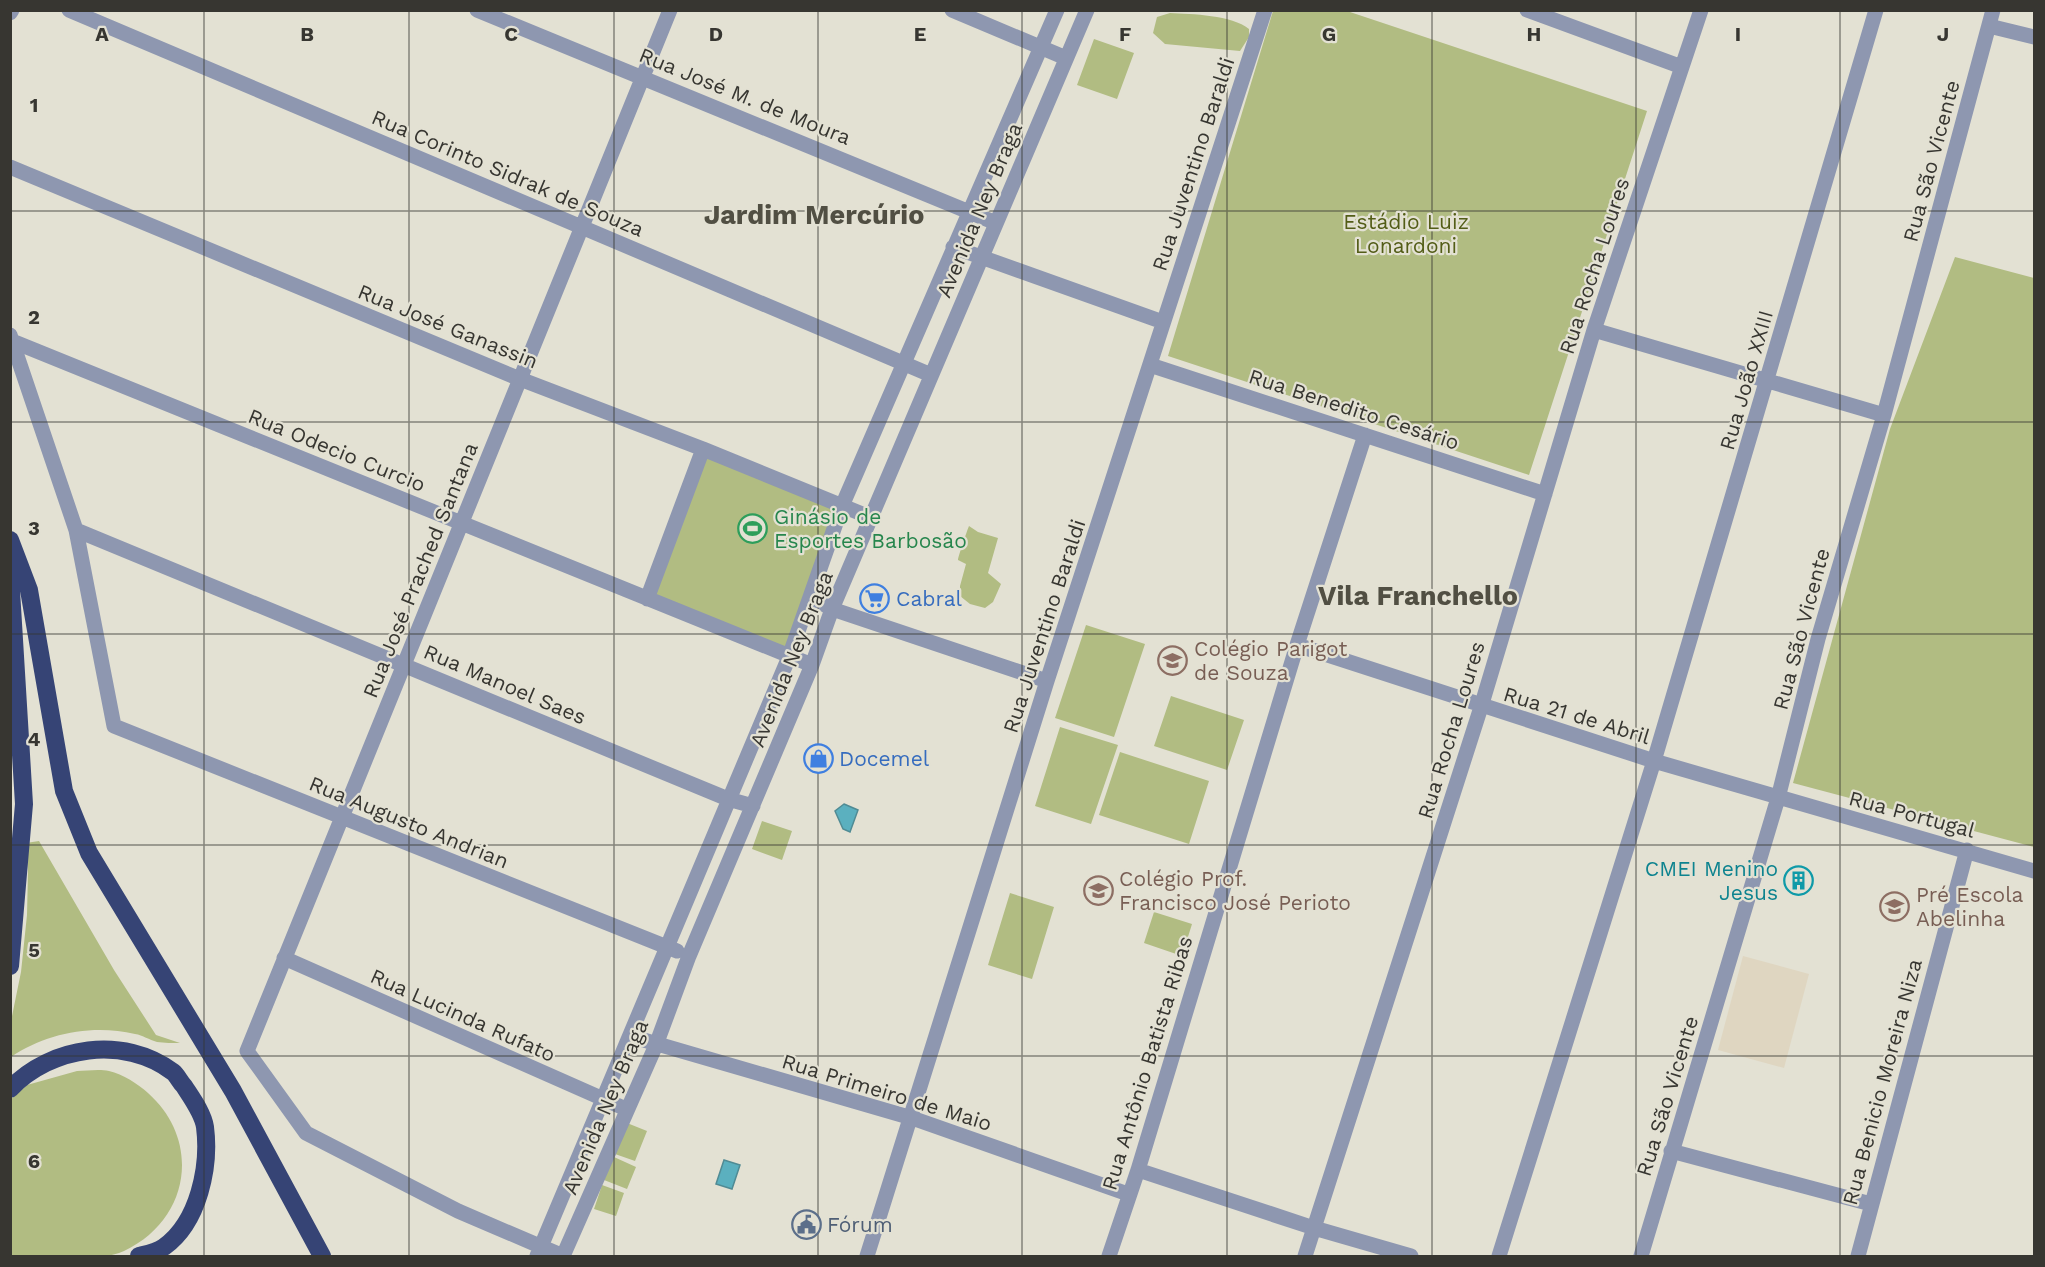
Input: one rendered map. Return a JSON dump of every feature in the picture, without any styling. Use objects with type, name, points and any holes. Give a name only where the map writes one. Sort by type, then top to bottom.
[{"type":"highway","points":[[10,540],[29,590],[64,791],[89,853],[233,1091],[322,1257]]},
{"type":"highway","points":[[10,574],[24,804],[10,966]]},
{"type":"highway","points":[[10,1089],[20,1078],[61,1056],[93,1049],[121,1050],[174,1072],[190,1096],[204,1125],[205,1171],[195,1204],[183,1228],[163,1248],[139,1257]]},
{"type":"street","name":"Rua Corinto Sidrak de Souza","points":[[69,10],[931,375]]},
{"type":"street","name":"Rua José M. de Moura","points":[[477,10],[996,223]]},
{"type":"street","name":"Rua José Prached Santana","points":[[538,1252],[306,1133],[247,1051],[669,10]]},
{"type":"street","points":[[952,10],[1066,58]]},
{"type":"street","name":"Avenida Ney Braga","points":[[538,1252],[789,657],[842,506],[952,248],[1058,10]]},
{"type":"street","name":"Avenida Ney Braga","points":[[563,1256],[656,1045],[689,957],[812,665],[832,609],[1087,10]]},
{"type":"street","name":"Rua Juventino Baraldi","points":[[867,1257],[1047,681],[1265,10]]},
{"type":"street","points":[[1527,10],[1682,67]]},
{"type":"street","name":"Rua Rocha Loures","points":[[1305,1257],[1481,707],[1594,330],[1701,10]]},
{"type":"street","name":"Rua João XXIII","points":[[1499,1257],[1654,761],[1768,382],[1876,10]]},
{"type":"street","name":"Rua São Vicente","points":[[1641,1257],[1778,798],[1818,639],[1884,416],[1993,10]]},
{"type":"street","points":[[1989,26],[2034,37]]},
{"type":"street","name":"Rua José Ganassin","points":[[10,167],[520,380],[703,449],[872,518]]},
{"type":"street","points":[[952,248],[1163,322]]},
{"type":"street","points":[[1594,330],[1884,416]]},
{"type":"street","points":[[11,338],[76,530]]},
{"type":"street","name":"Rua Odecio Curcio","points":[[11,338],[812,665]]},
{"type":"street","name":"Rua Benedito Cesário","points":[[1150,365],[1545,494]]},
{"type":"street","name":"Rua Antônio Batista Ribas","points":[[1109,1257],[1128,1194],[1138,1170],[1297,645],[1365,435]]},
{"type":"street","points":[[646,599],[703,449]]},
{"type":"street","name":"Rua Manoel Saes","points":[[76,530],[728,799],[753,806]]},
{"type":"street","name":"Rua Augusto Andrian","points":[[76,530],[114,726],[342,819],[668,946],[689,957]]},
{"type":"street","points":[[811,597],[832,609],[1047,681]]},
{"type":"street","name":"Rua 21 de Abril","points":[[1297,645],[1481,707],[1778,798]]},
{"type":"street","name":"Rua Portugal","points":[[1778,798],[1967,850],[2034,871]]},
{"type":"street","name":"Rua Benicio Moreira Niza","points":[[1858,1257],[1967,850]]},
{"type":"street","name":"Rua Lucinda Rufato","points":[[284,958],[602,1100],[627,1109]]},
{"type":"street","name":"Rua Primeiro de Maio","points":[[630,1036],[912,1118],[1128,1194]]},
{"type":"street","points":[[1671,1151],[1871,1204]]},
{"type":"street","points":[[1138,1170],[1314,1228],[1411,1257]]},
{"type":"street","points":[[538,1252],[563,1256]]},
{"type":"shaded area","points":[[1743,956],[1809,974],[1784,1068],[1718,1050]]},
{"type":"green space","name":"Estádio Luiz Lonardoni","points":[[1273,11],[1347,11],[1647,111],[1529,475],[1168,356]]},
{"type":"green space","points":[[1170,13],[1211,16],[1233,21],[1249,29],[1249,37],[1240,51],[1165,44],[1153,33],[1157,17]]},
{"type":"green space","points":[[1094,39],[1134,53],[1117,99],[1077,85]]},
{"type":"green space","points":[[1955,257],[2034,278],[2034,847],[1793,783],[1890,429]]},
{"type":"green space","points":[[706,454],[839,507],[786,651],[651,598]]},
{"type":"green space","points":[[969,526],[978,532],[998,538],[988,573],[1001,584],[993,602],[985,608],[970,604],[960,596],[960,586],[966,564],[958,560]]},
{"type":"green space","points":[[1086,625],[1145,644],[1114,737],[1055,718]]},
{"type":"green space","points":[[1171,696],[1244,720],[1227,770],[1154,746]]},
{"type":"green space","points":[[1060,727],[1118,745],[1091,824],[1035,806]]},
{"type":"green space","points":[[1120,752],[1209,781],[1189,844],[1099,815]]},
{"type":"green space","points":[[762,821],[792,831],[782,860],[752,849]]},
{"type":"green space","points":[[39,841],[114,970],[156,1035],[180,1043],[157,1042],[119,1031],[87,1031],[70,1033],[39,1042],[11,1057],[11,1021],[21,972],[27,915],[26,843]]},
{"type":"green space","points":[[1010,893],[1054,907],[1032,979],[988,965]]},
{"type":"green space","points":[[1154,912],[1192,924],[1182,956],[1144,943]]},
{"type":"green space","points":[[105,1070],[120,1074],[148,1093],[165,1112],[176,1134],[182,1156],[181,1178],[175,1200],[163,1220],[146,1237],[124,1251],[112,1255],[84,1258],[11,1256],[10,1100],[27,1085],[77,1071]]},
{"type":"green space","points":[[627,1123],[647,1131],[635,1161],[615,1154]]},
{"type":"green space","points":[[614,1157],[636,1167],[627,1189],[604,1180]]},
{"type":"green space","points":[[602,1185],[624,1193],[616,1216],[594,1209]]},
{"type":"water","points":[[844,804],[858,810],[850,832],[843,829],[835,811]]},
{"type":"water","points":[[724,1160],[740,1165],[732,1189],[716,1184]]},
{"type":"place","name":"Ginásio de Esportes Barbosão","points":[[753,528]]},
{"type":"place","name":"Cabral","points":[[875,598]]},
{"type":"place","name":"Colégio Parigot de Souza","points":[[1173,660]]},
{"type":"place","name":"Docemel","points":[[818,758]]},
{"type":"place","name":"CMEI Menino Jesus","points":[[1799,880]]},
{"type":"place","name":"Colégio Prof. Francisco José Perioto","points":[[1098,890]]},
{"type":"place","name":"Pré Escola Abelinha","points":[[1895,906]]},
{"type":"place","name":"Fórum","points":[[806,1224]]},
{"type":"district","name":"Jardim Mercúrio","points":[[814,215]]},
{"type":"district","name":"Vila Franchello","points":[[1418,596]]}]
